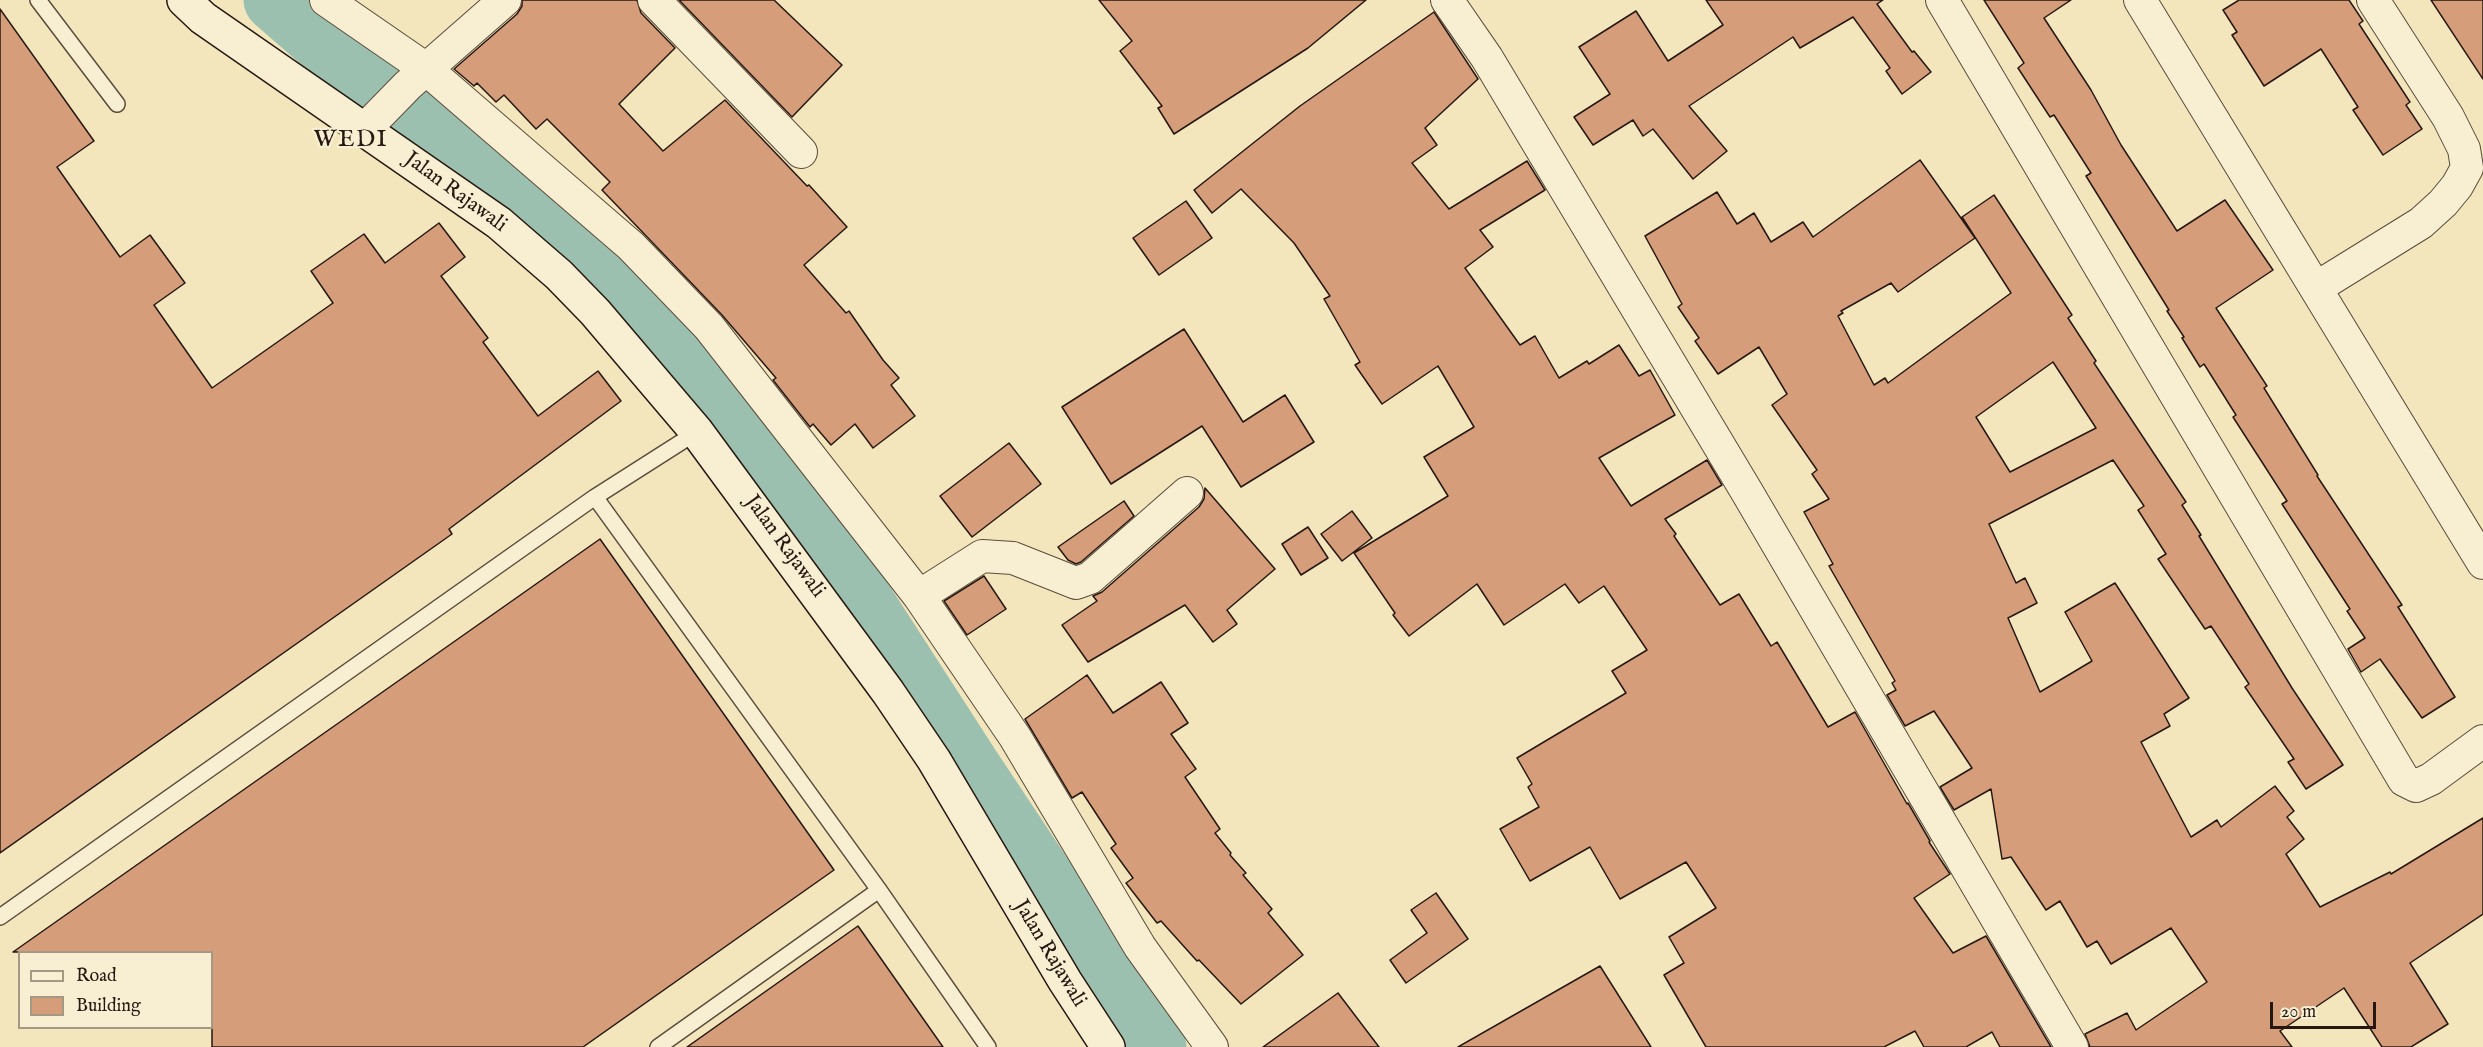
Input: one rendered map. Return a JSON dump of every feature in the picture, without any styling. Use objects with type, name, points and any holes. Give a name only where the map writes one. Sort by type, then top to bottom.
[{"type":"street","name":"Jalan Rajawali","points":[[184,0],[203,18],[372,122],[499,223],[559,275],[595,312],[698,432],[819,595],[921,741],[1060,972],[1108,1047]]},
{"type":"street","points":[[326,0],[417,77],[631,246],[709,327],[919,596],[1015,737],[1140,947],[1212,1047]]},
{"type":"street","points":[[372,122],[417,77],[505,0]]},
{"type":"street","points":[[654,0],[801,152]]},
{"type":"street","points":[[1447,0],[1487,58],[1717,442],[2072,1047]]},
{"type":"street","points":[[1942,0],[2404,780],[2416,786],[2431,779],[2483,741]]},
{"type":"street","points":[[2140,0],[2483,563]]},
{"type":"street","points":[[2316,288],[2421,223],[2443,203],[2457,186],[2467,168],[2464,149],[2448,117],[2373,0]]},
{"type":"street","points":[[919,596],[982,556],[1013,558],[1076,583],[1090,578],[1187,493]]},
{"type":"lane","points":[[38,0],[117,104]]},
{"type":"lane","points":[[0,917],[595,497],[698,432]]},
{"type":"lane","points":[[595,497],[879,890],[988,1047]]},
{"type":"lane","points":[[658,1047],[879,890]]},
{"type":"building","points":[[522,0],[637,0],[641,13],[675,48],[619,104],[663,151],[725,100],[807,186],[809,185],[847,227],[804,265],[846,313],[849,311],[883,360],[899,378],[891,385],[915,416],[873,448],[855,424],[831,445],[813,424],[810,427],[773,380],[776,378],[722,315],[602,190],[610,182],[547,119],[536,129],[504,95],[496,102],[477,83],[474,86],[454,69],[517,14],[522,6]]},
{"type":"building","points":[[679,0],[774,0],[842,65],[792,117]]},
{"type":"building","points":[[1099,0],[1366,0],[1308,48],[1174,134],[1158,108],[1162,106],[1120,51],[1132,41]]},
{"type":"building","points":[[1706,0],[1883,0],[1877,4],[1912,52],[1914,51],[1931,72],[1902,94],[1886,71],[1890,68],[1853,17],[1800,48],[1793,37],[1689,106],[1727,151],[1693,179],[1653,129],[1643,136],[1633,120],[1593,145],[1574,117],[1610,94],[1579,47],[1636,11],[1668,61],[1723,25]]},
{"type":"building","points":[[1984,0],[2071,0],[2044,18],[2091,90],[2121,145],[2177,231],[2225,200],[2273,270],[2216,308],[2267,386],[2264,388],[2317,476],[2402,605],[2398,607],[2455,697],[2422,718],[2380,659],[2361,672],[2348,649],[2365,638],[2347,611],[2350,609],[2282,504],[2287,501],[2233,417],[2236,415],[2204,364],[2200,367],[2182,338],[2184,337],[2167,311],[2169,310],[2086,176],[2091,173],[2054,115],[2050,117],[2018,68],[2024,63]]},
{"type":"building","points":[[2239,0],[2349,0],[2363,21],[2359,24],[2410,102],[2406,105],[2422,129],[2383,155],[2353,110],[2358,107],[2321,49],[2264,86],[2232,35],[2237,32],[2223,10]]},
{"type":"building","points":[[2431,0],[2483,0],[2483,79]]},
{"type":"building","points":[[0,9],[94,141],[57,167],[120,257],[150,235],[185,283],[154,305],[212,388],[333,303],[311,271],[364,234],[385,263],[439,223],[465,257],[441,276],[488,338],[483,342],[538,416],[598,371],[621,401],[449,529],[452,534],[0,853]]},
{"type":"building","points":[[1434,12],[1478,79],[1425,128],[1437,145],[1412,163],[1449,209],[1527,161],[1545,190],[1480,230],[1493,247],[1465,268],[1520,345],[1535,336],[1559,378],[1587,361],[1589,364],[1619,345],[1639,376],[1650,370],[1675,415],[1599,458],[1631,506],[1707,460],[1722,485],[1665,519],[1676,534],[1674,536],[1720,605],[1739,594],[1771,646],[1777,642],[1828,727],[1855,712],[1929,842],[1950,874],[1914,898],[1953,953],[1986,936],[2051,1047],[2000,1047],[1992,1032],[1966,1047],[1924,1047],[1915,1031],[1884,1047],[1706,1047],[1664,975],[1684,963],[1669,937],[1716,908],[1686,862],[1620,899],[1590,847],[1530,881],[1500,829],[1539,807],[1528,787],[1532,784],[1517,758],[1626,693],[1612,671],[1647,650],[1604,586],[1579,603],[1565,584],[1504,625],[1477,584],[1409,636],[1354,553],[1448,496],[1424,457],[1474,427],[1438,366],[1382,404],[1355,365],[1360,362],[1324,299],[1330,296],[1294,243],[1241,189],[1212,213],[1194,190],[1300,106]]},
{"type":"building","points":[[1920,160],[1975,238],[1898,292],[1891,283],[1841,311],[1843,313],[1838,316],[1874,385],[1885,378],[1888,383],[2011,293],[1962,217],[1994,195],[2072,315],[2068,318],[2096,361],[2094,363],[2186,502],[2182,505],[2201,535],[2199,536],[2292,688],[2343,765],[2306,789],[2288,762],[2294,759],[2245,687],[2249,684],[2211,626],[2205,629],[2158,559],[2166,554],[2138,510],[2144,506],[2113,460],[1989,524],[2016,583],[2025,578],[2037,603],[2008,618],[2040,692],[2092,661],[2065,612],[2115,583],[2189,698],[2164,714],[2170,726],[2141,742],[2191,837],[2217,820],[2221,827],[2275,786],[2294,811],[2287,817],[2304,839],[2286,854],[2320,907],[2390,872],[2391,874],[2483,818],[2483,914],[2410,963],[2448,1024],[2411,1047],[2382,1047],[2344,988],[2280,1031],[2292,1047],[2090,1047],[2085,1034],[2127,1013],[2136,1030],[2207,982],[2171,928],[2111,964],[2097,941],[2087,947],[2060,901],[2046,910],[2011,857],[2002,859],[1991,789],[1954,810],[1940,787],[1972,768],[1934,711],[1905,726],[1887,695],[1896,690],[1892,683],[1895,681],[1829,566],[1833,564],[1804,512],[1829,499],[1812,474],[1817,470],[1772,405],[1787,394],[1759,347],[1718,374],[1695,341],[1699,338],[1678,307],[1682,304],[1645,236],[1717,192],[1737,224],[1754,213],[1771,242],[1803,222],[1813,237]],"holes":[[[2053,362],[2096,428],[2010,472],[1976,417]]]},
{"type":"building","points":[[1186,201],[1212,238],[1159,275],[1133,238]]},
{"type":"building","points":[[1184,329],[1243,422],[1285,395],[1314,442],[1241,487],[1202,426],[1111,484],[1062,407]]},
{"type":"building","points":[[1009,443],[1041,484],[972,537],[940,496]]},
{"type":"building","points":[[1205,488],[1275,569],[1227,610],[1237,624],[1213,642],[1185,605],[1088,662],[1062,625],[1097,601],[1093,596],[1102,592],[1199,507],[1204,499]]},
{"type":"building","points":[[1124,501],[1134,516],[1081,562],[1076,564],[1068,560],[1058,547]]},
{"type":"building","points":[[1352,511],[1372,538],[1342,561],[1321,534]]},
{"type":"building","points":[[1308,527],[1328,558],[1301,575],[1282,544]]},
{"type":"building","points":[[600,539],[834,870],[583,1047],[212,1047],[213,951],[13,952]]},
{"type":"building","points":[[984,576],[1006,609],[967,635],[944,601]]},
{"type":"building","points":[[1087,675],[1113,713],[1161,682],[1188,723],[1171,734],[1196,769],[1185,777],[1220,829],[1215,833],[1246,873],[1243,875],[1272,909],[1268,913],[1303,955],[1241,1004],[1199,960],[1197,961],[1161,921],[1157,923],[1126,883],[1133,878],[1111,848],[1116,844],[1082,792],[1072,798],[1025,719]]},
{"type":"building","points":[[1436,893],[1468,939],[1406,983],[1390,960],[1427,933],[1411,910]]},
{"type":"building","points":[[858,926],[943,1047],[687,1047]]},
{"type":"building","points":[[1600,966],[1651,1047],[1458,1047]]},
{"type":"building","points":[[1338,993],[1379,1047],[1263,1047]]},
{"type":"waterway","points":[[275,0],[607,289],[762,446],[969,767],[1155,1047]]},
{"type":"district","name":"WEDI","points":[[351,141]]}]
